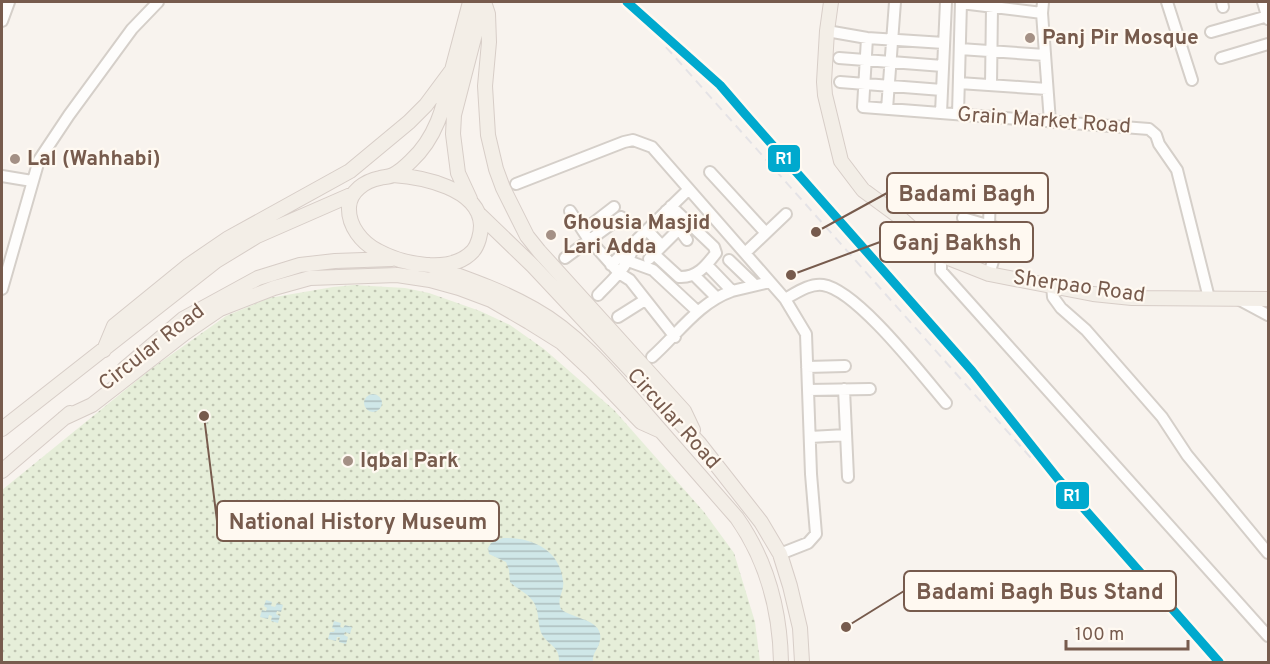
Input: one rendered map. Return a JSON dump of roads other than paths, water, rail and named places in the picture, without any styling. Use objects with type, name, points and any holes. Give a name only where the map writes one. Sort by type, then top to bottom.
[{"type":"main road","points":[[393,175],[411,162],[433,134],[444,104],[470,2]]},
{"type":"main road","points":[[475,208],[455,191],[417,178],[393,175],[372,180],[353,194],[349,207],[355,230],[373,248],[394,259],[429,265],[454,261],[473,251],[481,230],[475,208],[458,173],[453,134],[454,115],[483,2]]},
{"type":"main road","points":[[483,2],[488,14],[489,42],[485,86],[488,135],[503,188],[527,236],[684,411],[699,443]]},
{"type":"main road","name":"Sherpao Road","points":[[831,2],[824,82],[841,161],[863,190],[897,215],[941,255],[989,274],[1093,294],[1132,298],[1269,298]]},
{"type":"main road","points":[[104,350],[114,326],[189,265],[237,233],[350,171],[380,148],[426,105],[452,70]]},
{"type":"main road","name":"Circular Road","points":[[2,429],[201,273],[239,246],[286,222],[353,194]]},
{"type":"main road","name":"Circular Road","points":[[475,208],[533,266],[699,443],[761,522],[780,554],[796,608],[802,663]]},
{"type":"main road","name":"Circular Road","points":[[2,471],[183,319],[258,278],[300,265],[394,259]]},
{"type":"main road","name":"Circular Road","points":[[429,265],[485,285],[536,309],[568,333],[598,361],[661,431],[737,518],[749,536],[770,582],[779,625],[782,663]]},
{"type":"main road","points":[[64,418],[92,405],[220,309],[259,293],[310,279],[397,275],[429,280],[491,300],[561,342],[641,422],[661,431]]},
{"type":"street","points":[[2,21],[9,2]]},
{"type":"street","points":[[2,289],[39,160],[132,29],[158,2]]},
{"type":"street","points":[[887,109],[890,39],[895,2]]},
{"type":"street","points":[[941,113],[946,2]]},
{"type":"street","points":[[958,114],[961,2],[992,7],[1043,7],[1050,122]]},
{"type":"street","points":[[1167,2],[1192,80]]},
{"type":"street","points":[[1211,32],[1268,18],[1263,2]]},
{"type":"street","points":[[991,85],[992,7]]},
{"type":"street","points":[[827,31],[867,38],[944,43]]},
{"type":"street","name":"Grain Market Road","points":[[867,38],[863,107],[1149,129],[1156,135],[1159,144],[1177,170],[1209,298]]},
{"type":"street","points":[[1221,58],[1269,44]]},
{"type":"street","points":[[960,49],[1045,55]]},
{"type":"street","points":[[839,58],[943,66]]},
{"type":"street","points":[[840,82],[942,90]]},
{"type":"street","points":[[959,83],[1047,89]]},
{"type":"street","points":[[516,184],[606,148],[633,140],[652,147],[785,299],[806,334],[816,534],[808,543],[780,554]]},
{"type":"street","points":[[710,172],[766,233]]},
{"type":"street","points":[[2,176],[32,182]]},
{"type":"street","points":[[611,265],[688,190]]},
{"type":"street","points":[[989,226],[990,190]]},
{"type":"street","points":[[583,231],[614,207]]},
{"type":"street","points":[[669,208],[687,240]]},
{"type":"street","points":[[669,208],[714,247],[716,253]]},
{"type":"street","points":[[570,211],[590,241],[619,273],[630,280],[675,337]]},
{"type":"street","points":[[745,253],[786,214]]},
{"type":"street","points":[[565,258],[621,217]]},
{"type":"street","points":[[963,218],[994,228],[1001,235],[989,274]]},
{"type":"street","points":[[646,267],[658,250],[679,229]]},
{"type":"street","points":[[647,230],[658,250],[679,277],[694,275],[707,265],[730,236]]},
{"type":"street","points":[[597,295],[628,261],[634,242]]},
{"type":"street","points":[[941,255],[941,271],[1269,636]]},
{"type":"street","points":[[729,260],[755,285]]},
{"type":"street","points":[[628,261],[653,270],[697,311]]},
{"type":"street","points":[[707,265],[732,291]]},
{"type":"street","points":[[694,275],[716,297]]},
{"type":"street","points":[[652,357],[675,337],[697,311],[716,297],[770,282]]},
{"type":"street","points":[[785,299],[821,284],[849,297],[866,312],[946,403]]},
{"type":"street","points":[[1052,285],[1053,297],[1061,309],[1086,330],[1162,417],[1187,455],[1269,553]]},
{"type":"street","points":[[1237,298],[1269,315]]},
{"type":"street","points":[[618,317],[645,300]]},
{"type":"street","points":[[807,367],[844,366]]},
{"type":"street","points":[[843,389],[848,477]]},
{"type":"street","points":[[808,390],[870,389]]},
{"type":"street","points":[[810,437],[846,435]]},
{"type":"water","points":[[373,394],[379,397],[382,403],[379,409],[373,412],[367,409],[364,403],[367,397]]},
{"type":"water","points":[[503,538],[533,543],[550,553],[556,561],[563,581],[559,601],[561,609],[586,620],[600,633],[593,662],[559,662],[558,653],[541,632],[535,604],[510,582],[506,562],[489,554],[488,548],[491,543]]},
{"type":"water","points":[[266,600],[272,602],[271,606],[275,607],[277,603],[283,605],[281,612],[277,611],[276,614],[280,616],[278,623],[271,621],[272,616],[269,615],[268,619],[260,617],[262,610],[266,611],[267,608],[264,606]]},
{"type":"water","points":[[334,621],[341,623],[340,627],[343,628],[345,625],[352,627],[350,634],[345,632],[344,635],[348,637],[346,644],[339,642],[340,637],[337,637],[336,641],[328,639],[330,632],[334,632],[335,629],[332,628]]},
{"type":"railway","points":[[627,2],[720,85],[972,371],[1058,479],[1219,662]]},
{"type":"railway","points":[[666,47],[1031,458]]},
{"type":"place","name":"Panj Pir Mosque","points":[[1030,38]]},
{"type":"place","name":"Lal (Wahhabi)","points":[[15,159]]},
{"type":"place","name":"Badami Bagh","points":[[816,232]]},
{"type":"place","name":"Ghousia Masjid Lari Adda","points":[[551,235]]},
{"type":"place","name":"Ganj Bakhsh","points":[[791,275]]},
{"type":"place","name":"National History Museum","points":[[204,416]]},
{"type":"place","name":"Iqbal Park","points":[[348,461]]},
{"type":"place","name":"Badami Bagh Bus Stand","points":[[846,627]]}]
